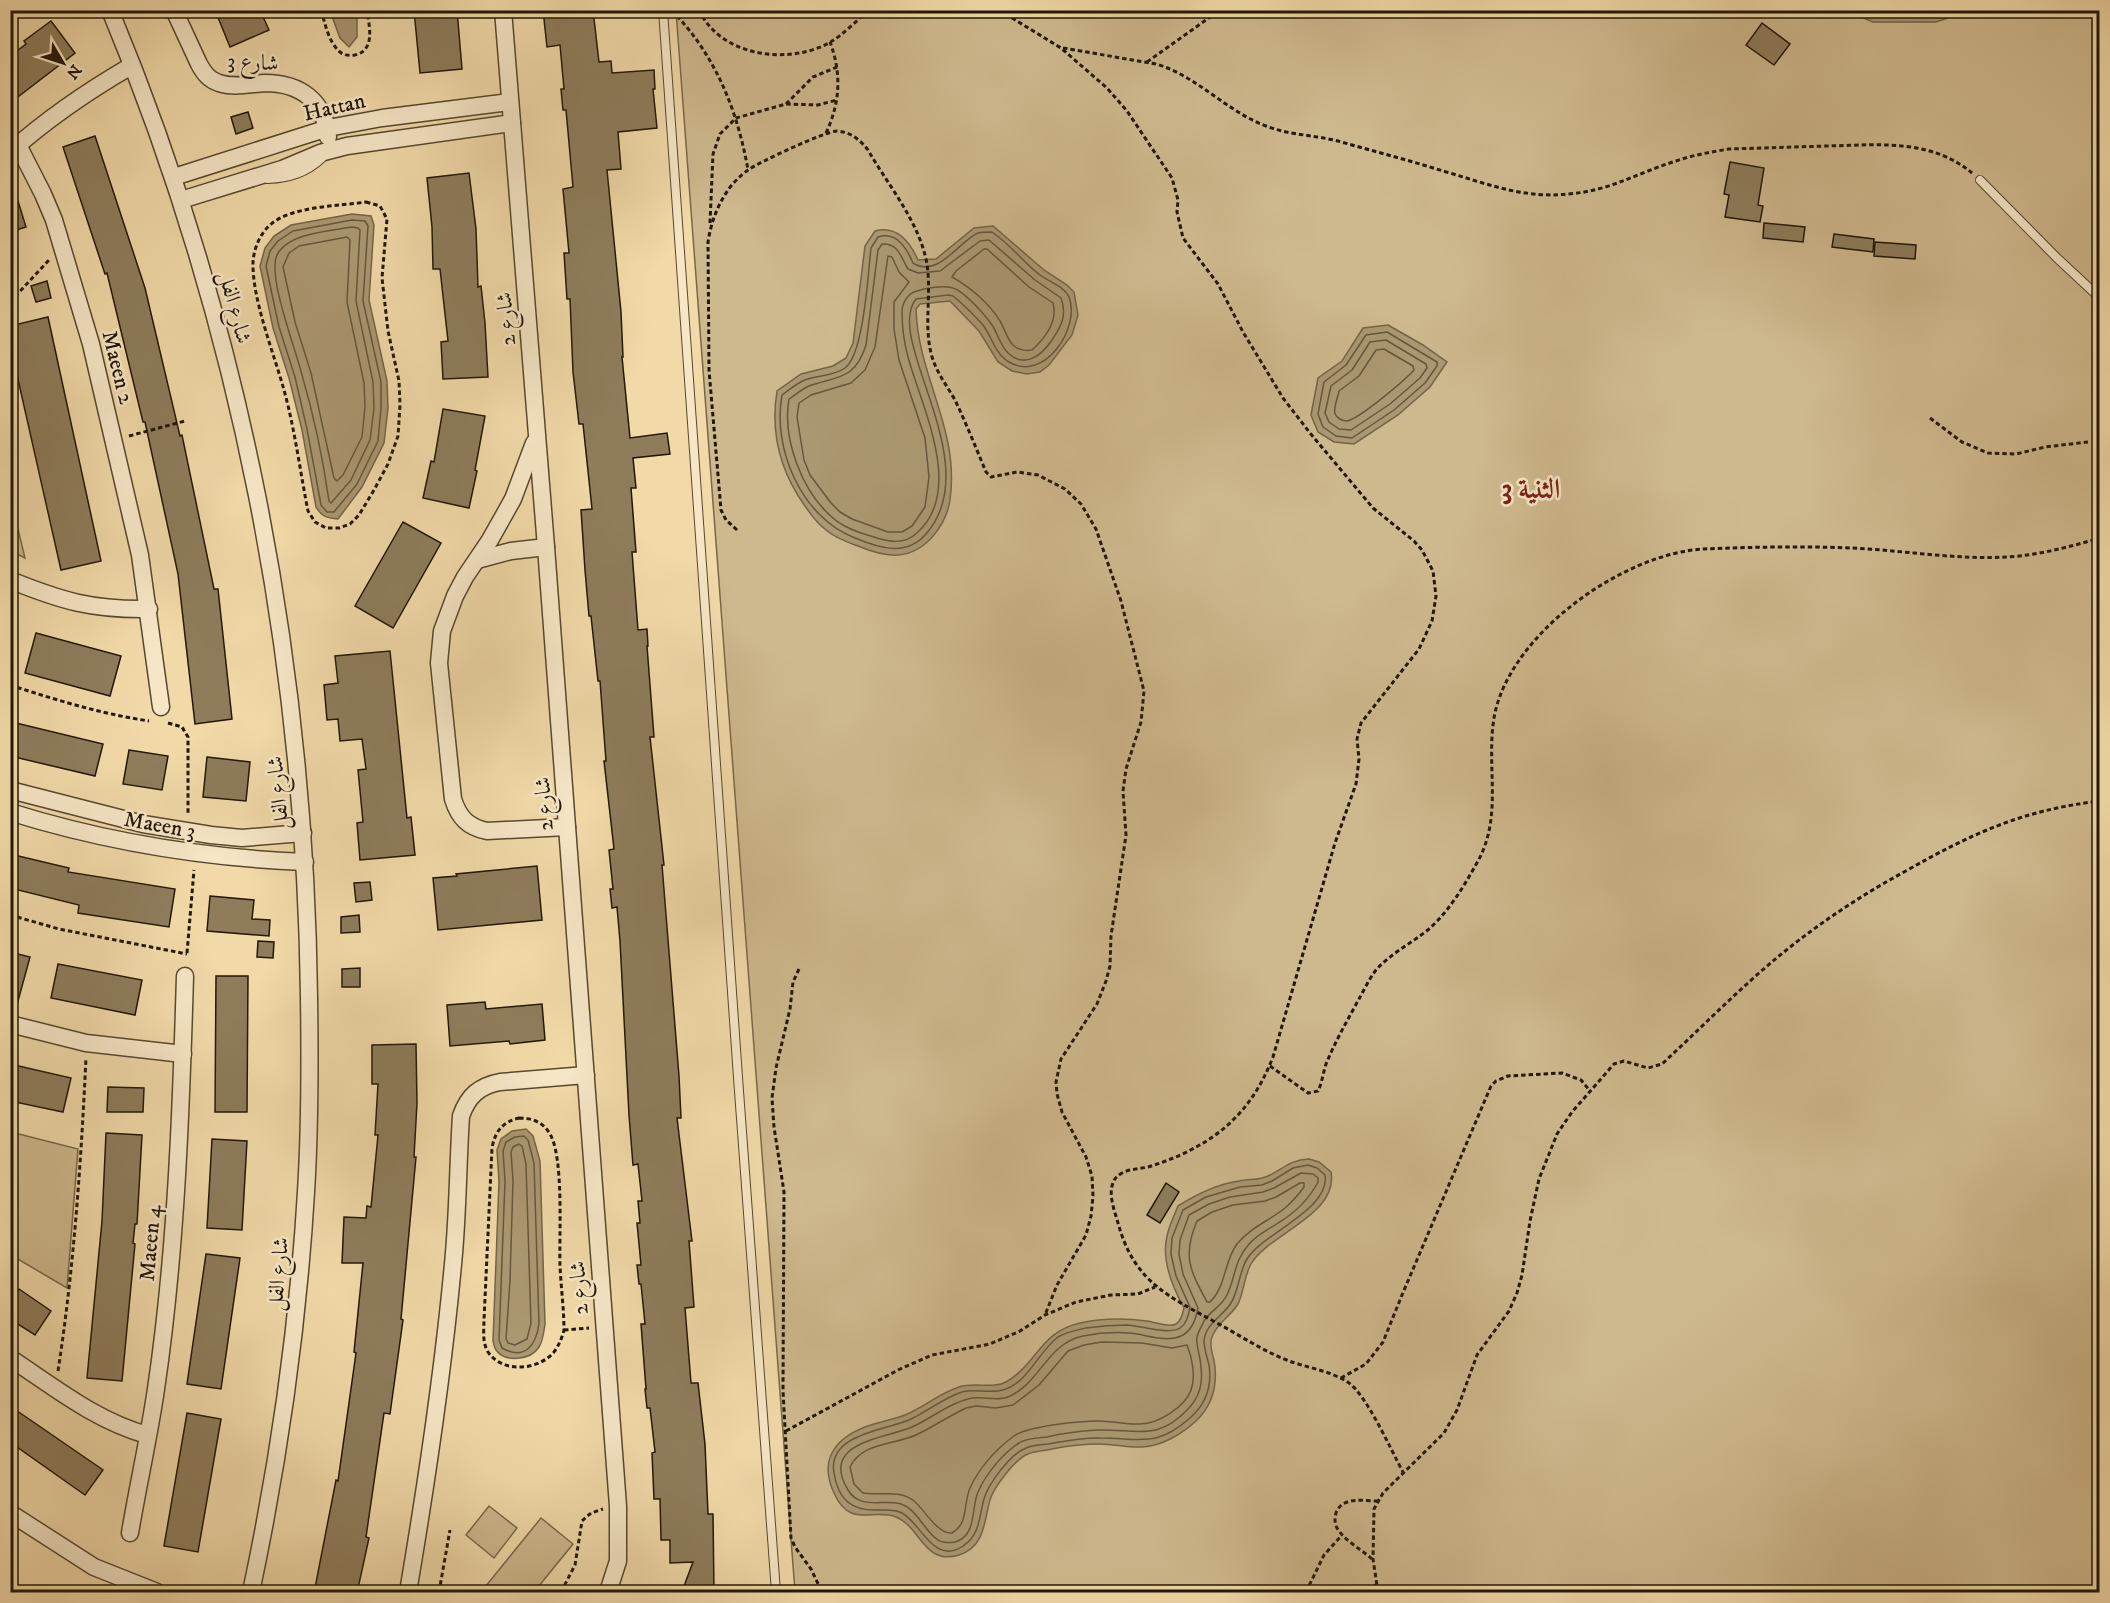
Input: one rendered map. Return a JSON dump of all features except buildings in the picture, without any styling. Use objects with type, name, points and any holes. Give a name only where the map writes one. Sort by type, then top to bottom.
[{"type":"street","name":"شارع الفل","points":[[110,10],[174,177],[205,276],[240,409],[276,604],[303,833],[308,934],[310,1086],[306,1191],[299,1284],[288,1378],[275,1470],[251,1593]]},
{"type":"street","name":"شارع 3","points":[[174,10],[199,64],[211,79],[229,85],[281,84],[297,88],[311,98],[322,111],[328,128],[330,150]]},
{"type":"street","name":"شارع 2","points":[[502,10],[546,547],[618,1506],[618,1561],[608,1593]]},
{"type":"street","name":"Maeen 2","points":[[131,66],[73,101],[14,148],[43,194],[62,246],[91,344],[140,555],[162,715]]},
{"type":"street","name":"Hattan","points":[[174,177],[328,128],[382,118],[510,102]]},
{"type":"street","points":[[181,200],[282,169],[330,150],[378,140],[512,123]]},
{"type":"street","points":[[246,154],[253,177]]},
{"type":"street","points":[[537,433],[523,478],[513,499],[455,596],[447,615],[439,663],[453,799],[457,812],[464,822],[487,831],[567,827]]},
{"type":"street","points":[[477,560],[511,551],[546,547]]},
{"type":"street","points":[[10,580],[62,600],[90,607],[119,610],[149,609]]},
{"type":"street","name":"Maeen 3","points":[[10,790],[143,824],[187,831],[242,838],[303,833]]},
{"type":"street","name":"Maeen 3","points":[[10,812],[103,836],[196,854],[305,862]]},
{"type":"street","name":"Maeen 4","points":[[129,1533],[156,1390],[173,1240],[185,976]]},
{"type":"street","points":[[10,1024],[86,1043],[183,1054]]},
{"type":"street","points":[[408,1593],[432,1440],[447,1320],[456,1220],[461,1116],[465,1103],[474,1092],[486,1085],[586,1075]]},
{"type":"street","points":[[10,1358],[105,1420],[147,1435]]},
{"type":"street","points":[[10,1513],[94,1567],[157,1593]]},
{"type":"lane","points":[[663,10],[686,308],[751,1277],[776,1593]]},
{"type":"lane","points":[[1980,180],[2077,278],[2100,298]]},
{"type":"path","points":[[321,10],[332,42],[342,54],[350,56],[365,50],[369,43],[367,10]]},
{"type":"path","points":[[671,10],[699,43],[714,67],[736,118],[748,170]]},
{"type":"path","points":[[699,10],[704,21],[719,36],[736,46],[774,55],[794,54],[830,42],[869,10]]},
{"type":"path","points":[[999,10],[1061,48],[1107,88],[1145,135],[1172,178],[1178,200],[1183,238],[1218,284],[1243,332],[1283,398],[1373,508],[1414,540],[1433,571],[1436,583],[1435,609],[1429,628],[1419,649],[1361,723],[1357,739],[1359,759],[1356,784],[1340,827],[1270,1066],[1254,1096],[1241,1113],[1212,1137],[1180,1155],[1124,1172],[1114,1180],[1111,1191],[1120,1231],[1135,1263],[1155,1287],[1239,1336],[1287,1360],[1341,1378],[1356,1389],[1403,1472]]},
{"type":"path","points":[[1147,62],[1220,10]]},
{"type":"path","points":[[826,133],[837,100],[838,67],[830,42]]},
{"type":"path","points":[[1061,48],[1170,68],[1183,74],[1239,112],[1267,126],[1336,141],[1514,192],[1565,195],[1596,191],[1676,161],[1702,153],[1729,149],[1898,144],[1934,151],[1950,158],[1980,180]]},
{"type":"path","points":[[786,104],[813,77],[838,67]]},
{"type":"path","points":[[737,530],[726,520],[721,510],[709,370],[708,242],[715,144],[728,125],[736,118],[786,104],[818,105],[837,100]]},
{"type":"path","points":[[710,227],[729,190],[748,170],[826,133],[846,132],[862,142],[910,220],[926,259],[930,304],[928,331],[933,360],[954,400],[987,474],[994,477],[1017,472],[1047,478],[1074,496],[1096,529],[1121,601],[1144,691],[1141,722],[1126,769],[1123,803],[1125,835],[1111,936],[1110,966],[1097,1004],[1061,1059],[1056,1082],[1062,1112],[1086,1157],[1092,1176],[1091,1216],[1086,1235],[1058,1285],[1045,1315]]},
{"type":"path","points":[[366,202],[380,206],[387,219],[382,278],[388,331],[399,381],[398,435],[388,464],[359,514],[350,524],[339,528],[326,528],[315,522],[308,511],[293,426],[260,304],[253,261],[261,235],[281,217],[294,212],[366,202]]},
{"type":"path","points":[[10,302],[62,246]]},
{"type":"path","points":[[1930,418],[1962,442],[1988,453],[2016,454],[2062,444],[2099,443]]},
{"type":"path","points":[[113,440],[185,421]]},
{"type":"path","points":[[1270,1066],[1308,1093],[1318,1091],[1331,1051],[1375,972],[1429,928],[1457,896],[1478,861],[1489,831],[1493,805],[1493,730],[1502,689],[1517,662],[1535,641],[1569,608],[1593,590],[1648,562],[1701,549],[1844,548],[1987,558],[2050,552],[2100,538]]},
{"type":"path","points":[[10,685],[118,716],[151,721]]},
{"type":"path","points":[[162,715],[182,727],[188,737],[187,831]]},
{"type":"path","points":[[1378,1593],[1373,1559],[1373,1517],[1378,1501],[1403,1472],[1444,1432],[1457,1410],[1477,1355],[1509,1311],[1517,1293],[1533,1203],[1547,1156],[1557,1134],[1614,1064],[1624,1062],[1648,1068],[1662,1064],[1778,957],[1809,933],[1878,886],[1941,850],[2021,817],[2054,808],[2100,801]]},
{"type":"path","points":[[185,976],[196,854]]},
{"type":"path","points":[[10,915],[59,929],[187,954]]},
{"type":"path","points":[[799,969],[793,982],[790,1009],[776,1068],[772,1098],[784,1192],[783,1372],[792,1538],[795,1547],[811,1569],[822,1593]]},
{"type":"path","points":[[56,1388],[69,1302],[77,1218],[86,1043]]},
{"type":"path","points":[[1341,1378],[1366,1364],[1383,1342],[1491,1086],[1508,1076],[1562,1073],[1581,1080],[1590,1091]]},
{"type":"path","points":[[519,1118],[536,1121],[543,1125],[549,1132],[555,1150],[561,1218],[560,1254],[564,1330],[554,1352],[545,1360],[534,1365],[512,1367],[503,1364],[489,1352],[485,1344],[484,1320],[492,1148],[497,1131],[503,1125],[519,1118]]},
{"type":"path","points":[[786,1431],[915,1362],[942,1352],[990,1344],[1020,1331],[1045,1315],[1076,1302],[1111,1295],[1138,1294],[1155,1287]]},
{"type":"path","points":[[564,1330],[603,1326]]},
{"type":"path","points":[[1373,1559],[1342,1534],[1335,1523],[1338,1508],[1351,1501],[1378,1501]]},
{"type":"path","points":[[561,1593],[575,1565],[582,1521],[591,1513],[618,1506]]},
{"type":"path","points":[[439,1593],[450,1530]]},
{"type":"path","points":[[1306,1593],[1324,1555],[1342,1534]]},
{"type":"path","points":[[1337,1593],[1376,1585]]},
{"type":"shaded area","points":[[676,11],[2099,11],[2099,1592],[795,1592]]},
{"type":"shaded area","points":[[11,500],[25,558],[11,551]]},
{"type":"shaded area","points":[[11,1132],[78,1149],[67,1288],[11,1255]]},
{"type":"shaded area","points":[[489,1506],[517,1528],[494,1558],[466,1535]]},
{"type":"shaded area","points":[[541,1518],[573,1544],[534,1592],[481,1592]]},
{"type":"water","points":[[330,11],[357,11],[357,37],[349,47],[340,38]]},
{"type":"water","points":[[1847,11],[1969,11],[1936,22],[1873,22]]},
{"type":"water","points":[[352,214],[371,216],[374,225],[369,300],[387,381],[388,408],[384,443],[362,487],[338,519],[325,516],[316,507],[302,430],[273,328],[260,266],[265,248],[274,236],[291,225]]},
{"type":"water","points":[[993,226],[1044,270],[1074,292],[1078,315],[1072,335],[1049,365],[1040,372],[1027,374],[1012,371],[998,362],[979,331],[950,301],[920,304],[916,309],[918,334],[949,450],[951,474],[948,509],[933,536],[926,543],[908,553],[883,554],[837,538],[823,528],[810,513],[796,493],[783,466],[776,437],[777,391],[801,374],[833,366],[846,358],[853,343],[865,246],[875,231],[890,230],[902,236],[918,260],[936,259],[974,228]]},
{"type":"water","points":[[1388,325],[1447,362],[1430,387],[1398,415],[1354,444],[1334,442],[1318,432],[1311,415],[1318,378],[1342,361],[1363,328]]},
{"type":"water","points":[[526,1129],[533,1136],[540,1161],[545,1324],[541,1342],[535,1351],[524,1357],[511,1358],[500,1354],[495,1349],[493,1341],[499,1181],[497,1150],[501,1139],[512,1131]]},
{"type":"water","points":[[1309,1159],[1319,1162],[1331,1172],[1331,1187],[1314,1212],[1272,1243],[1251,1264],[1238,1304],[1214,1332],[1211,1340],[1215,1385],[1210,1401],[1202,1415],[1184,1430],[1171,1439],[1149,1446],[1088,1444],[1028,1454],[1011,1467],[992,1494],[979,1540],[968,1551],[959,1555],[947,1557],[938,1555],[923,1544],[911,1528],[896,1517],[854,1514],[840,1504],[830,1481],[829,1461],[838,1445],[854,1432],[905,1415],[959,1387],[996,1385],[1006,1382],[1025,1366],[1047,1341],[1067,1327],[1088,1321],[1114,1319],[1139,1320],[1166,1325],[1176,1324],[1184,1308],[1169,1274],[1166,1245],[1169,1228],[1178,1206],[1215,1187],[1231,1182],[1262,1178],[1289,1164]]},
{"type":"district","name":"الثنية 3","points":[[1531,488]]}]
